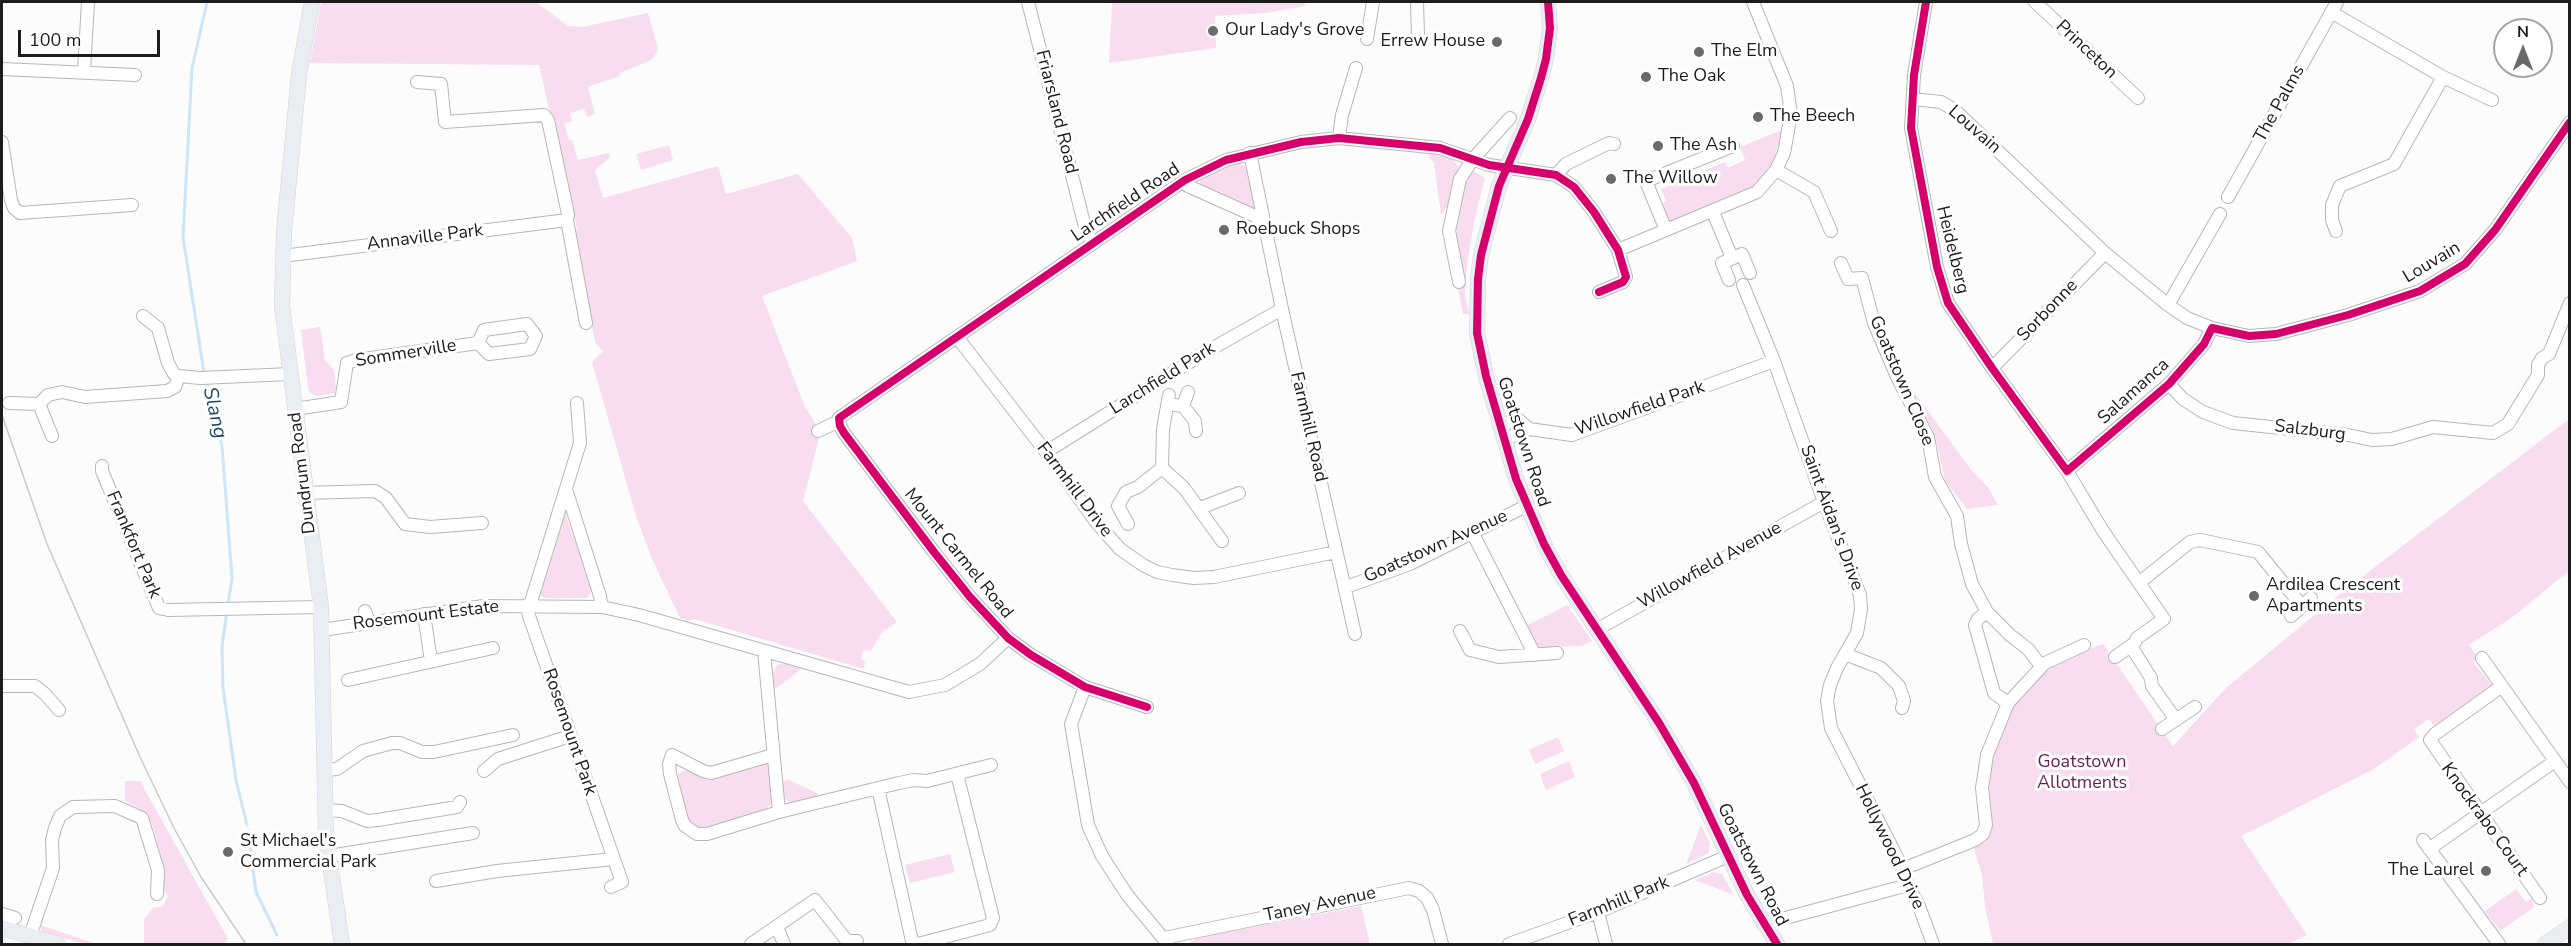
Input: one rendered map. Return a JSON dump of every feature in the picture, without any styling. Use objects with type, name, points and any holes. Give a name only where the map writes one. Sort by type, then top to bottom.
[{"type":"main road","name":"Dundrum Road","points":[[312,2],[297,89],[283,256],[282,306],[304,493],[321,607],[325,810],[342,945]]},
{"type":"main road","name":"Goatstown Road","points":[[1548,2],[1550,28],[1546,59],[1528,119],[1507,166],[1486,232],[1478,279],[1479,344],[1502,432],[1526,506],[1561,575],[1659,723],[1694,783],[1728,856],[1763,924],[1777,945]]},
{"type":"main road","points":[[2545,945],[2570,927]]},
{"type":"main road","points":[[2,928],[58,945]]},
{"type":"street","points":[[84,71],[88,2]]},
{"type":"street","name":"Friarsland Road","points":[[1028,2],[1084,222],[1092,243]]},
{"type":"street","points":[[1367,39],[1373,2]]},
{"type":"street","points":[[1417,2],[1418,37]]},
{"type":"street","points":[[1618,250],[1757,192],[1776,170],[1784,153],[1791,114],[1786,86],[1753,2]]},
{"type":"street","name":"Heidelberg","points":[[1926,2],[1914,75],[1911,128],[1936,267],[1948,303],[2067,471],[2103,531],[2164,619],[2137,638],[2132,645]]},
{"type":"street","name":"Princeton","points":[[2034,2],[2138,98]]},
{"type":"street","name":"The Palms","points":[[2229,197],[2334,7],[2443,76],[2492,100]]},
{"type":"street","points":[[1339,138],[1342,115],[1356,68]]},
{"type":"street","points":[[2,69],[135,75]]},
{"type":"street","points":[[2336,231],[2332,220],[2332,205],[2340,186],[2394,164],[2443,76]]},
{"type":"street","points":[[417,82],[441,84],[445,122],[543,116],[548,120],[568,214],[567,220],[586,323]]},
{"type":"street","name":"Louvain","points":[[1913,99],[1941,102],[1956,111],[2105,253],[2168,305],[2187,318],[2212,328],[2249,336],[2276,334],[2348,315],[2420,291],[2465,264],[2488,239],[2570,122]]},
{"type":"street","points":[[1459,282],[1452,249],[1451,216],[1460,179],[1473,159],[1510,118]]},
{"type":"street","name":"Larchfield Road","points":[[818,430],[839,420],[1185,180],[1226,160],[1301,142],[1339,138],[1440,148],[1489,165],[1556,175]]},
{"type":"street","points":[[2,142],[11,200],[14,208],[20,213],[132,205]]},
{"type":"street","points":[[1599,292],[1623,282],[1626,276],[1618,250],[1594,212],[1574,187],[1556,175],[1566,164],[1609,143],[1614,144]]},
{"type":"street","points":[[1666,230],[1647,184],[1649,180],[1733,146]]},
{"type":"street","name":"Farmhill Road","points":[[1250,153],[1282,309],[1356,634]]},
{"type":"street","points":[[1776,170],[1814,192],[1831,231]]},
{"type":"street","points":[[1185,180],[1188,186],[1264,220]]},
{"type":"street","points":[[1713,212],[1732,258]]},
{"type":"street","points":[[2168,305],[2220,214]]},
{"type":"street","name":"Annaville Park","points":[[283,256],[567,220]]},
{"type":"street","points":[[1084,222],[1102,230],[1105,234]]},
{"type":"street","name":"Sorbonne","points":[[1992,368],[2105,253]]},
{"type":"street","points":[[1729,280],[1722,263],[1742,254],[1750,273]]},
{"type":"street","name":"Goatstown Close","points":[[1841,263],[1848,279],[1862,278],[1874,323],[1897,377],[1928,437],[1935,477],[1957,516],[1971,584],[1987,612],[2028,649],[2041,666]]},
{"type":"street","name":"Saint Aidan's Drive","points":[[1743,285],[1774,361],[1860,595],[1862,609],[1857,633],[1836,668],[1827,700],[1831,728],[1842,751]]},
{"type":"street","name":"Salzburg","points":[[2169,384],[2183,399],[2203,412],[2233,423],[2348,435],[2372,440],[2392,439],[2433,427],[2493,433],[2508,424],[2538,375],[2538,365],[2542,358],[2549,354],[2570,303]]},
{"type":"street","name":"Larchfield Park","points":[[1046,452],[1204,352],[1282,309]]},
{"type":"street","points":[[143,316],[158,328],[168,363],[174,374],[179,376],[291,374]]},
{"type":"street","name":"Salamanca","points":[[2067,471],[2169,384],[2204,344],[2212,328]]},
{"type":"street","name":"Farmhill Drive","points":[[957,336],[1046,452],[1096,522],[1120,549],[1157,572],[1194,578],[1214,577],[1336,552]]},
{"type":"street","name":"Sommerville","points":[[295,409],[341,402],[347,363],[478,343]]},
{"type":"street","name":"Willowfield Park","points":[[1502,432],[1519,420],[1529,429],[1550,434],[1572,435],[1774,361]]},
{"type":"street","points":[[9,403],[39,404],[48,395],[62,392],[85,397],[167,392],[175,387],[179,376]]},
{"type":"street","points":[[1183,406],[1188,392]]},
{"type":"street","points":[[1196,430],[1195,421],[1183,406],[1169,400],[1163,429],[1162,468],[1184,488],[1222,541]]},
{"type":"street","points":[[528,605],[580,443],[577,403]]},
{"type":"street","points":[[39,404],[44,422],[52,436]]},
{"type":"street","name":"Mount Carmel Road","points":[[839,420],[844,433],[934,552],[970,597],[1008,638],[1031,655],[1085,687],[1147,707]]},
{"type":"street","name":"Frankfort Park","points":[[102,466],[102,471],[156,605],[168,610],[321,607]]},
{"type":"street","points":[[1128,524],[1118,506],[1126,492],[1138,487],[1162,468]]},
{"type":"street","points":[[566,489],[602,607]]},
{"type":"street","points":[[304,493],[375,491],[386,498],[405,524],[430,527],[482,523]]},
{"type":"street","points":[[1200,508],[1239,493]]},
{"type":"street","name":"Willowfield Avenue","points":[[1596,630],[1824,502]]},
{"type":"street","name":"Goatstown Avenue","points":[[1346,588],[1410,564],[1526,506]]},
{"type":"street","points":[[1473,534],[1535,655]]},
{"type":"street","points":[[2139,582],[2158,570],[2190,542],[2200,540],[2258,552],[2307,602],[2290,615]]},
{"type":"street","name":"Rosemount Park","points":[[528,605],[570,736],[622,882],[611,887]]},
{"type":"street","name":"Rosemount Estate","points":[[322,630],[367,617],[424,614],[483,606],[602,607],[639,615],[909,692],[945,685],[980,664],[1008,638]]},
{"type":"street","points":[[1987,612],[1978,618],[1975,625],[1994,693],[2008,703]]},
{"type":"street","points":[[424,614],[431,661]]},
{"type":"street","points":[[1460,631],[1470,650],[1500,657],[1557,653]]},
{"type":"street","points":[[1903,869],[1975,840],[1983,834],[1986,825],[1982,788],[1987,754],[2008,703],[2041,666],[2053,657],[2084,645]]},
{"type":"street","points":[[2115,657],[2132,645],[2133,653],[2151,678],[2152,686],[2176,720]]},
{"type":"street","points":[[348,680],[493,648]]},
{"type":"street","points":[[764,651],[779,812]]},
{"type":"street","points":[[1845,654],[1881,668],[1899,686],[1904,701],[1902,708]]},
{"type":"street","points":[[2482,658],[2570,783]]},
{"type":"street","points":[[2,686],[35,686],[59,710]]},
{"type":"street","name":"Knockrabo Court","points":[[2502,686],[2434,734],[2430,740],[2540,898]]},
{"type":"street","points":[[1085,687],[1071,724],[1088,825],[1102,856],[1128,896],[1166,941]]},
{"type":"street","points":[[2162,729],[2194,707]]},
{"type":"street","points":[[324,770],[337,769],[363,751],[392,743],[400,743],[422,752],[434,752],[513,735]]},
{"type":"street","points":[[484,771],[498,759],[570,736]]},
{"type":"street","name":"Hollywood Drive","points":[[1842,751],[1903,869],[1933,945]]},
{"type":"street","points":[[773,755],[711,773],[672,755],[669,764],[670,774],[682,820],[691,832],[698,834],[878,788],[957,774],[991,765]]},
{"type":"street","points":[[2499,945],[2426,844],[2480,814],[2554,761]]},
{"type":"street","points":[[878,788],[912,941],[918,944],[990,925],[993,918],[957,774]]},
{"type":"street","points":[[325,810],[342,811],[367,821],[457,807],[460,802]]},
{"type":"street","points":[[30,936],[53,868],[52,840],[63,812],[73,807],[115,806],[142,818],[158,870],[157,894]]},
{"type":"street","points":[[329,856],[472,833]]},
{"type":"street","name":"Farmhill Park","points":[[1509,945],[1598,912],[1728,856]]},
{"type":"street","points":[[436,880],[613,859]]},
{"type":"street","points":[[1763,924],[1908,885]]},
{"type":"street","name":"Taney Avenue","points":[[1166,941],[1409,888],[1419,891],[1427,898],[1433,910],[1442,945]]},
{"type":"street","points":[[751,945],[815,900],[847,941],[856,940]]},
{"type":"street","points":[[1598,912],[1606,945]]},
{"type":"street","points":[[2,914],[15,918]]},
{"type":"street","points":[[777,927],[784,945]]},
{"type":"green space","points":[[321,2],[536,2],[568,26],[582,27],[648,13],[658,48],[656,54],[651,60],[620,73],[620,76],[588,87],[595,114],[587,117],[584,109],[570,113],[572,121],[564,124],[578,160],[609,153],[610,157],[595,170],[603,198],[718,166],[726,194],[798,174],[852,238],[857,261],[762,296],[805,407],[823,435],[819,438],[803,501],[897,622],[882,632],[871,651],[863,650],[861,659],[865,661],[864,669],[694,619],[689,621],[680,618],[652,559],[636,516],[592,362],[603,351],[596,344],[572,238],[577,229],[539,65],[310,63]]},
{"type":"green space","points":[[1112,2],[1304,2],[1305,6],[1265,13],[1215,16],[1216,48],[1109,63]]},
{"type":"green space","points":[[1784,129],[1771,167],[1754,188],[1698,213],[1696,211],[1676,219],[1674,223],[1669,222],[1661,205],[1666,201],[1661,189],[1725,162],[1728,168],[1745,160],[1740,147]]},
{"type":"green space","points":[[669,145],[673,160],[641,170],[636,154]]},
{"type":"green space","points":[[1431,154],[1451,157],[1459,167],[1449,204],[1441,215],[1434,163],[1428,156]]},
{"type":"green space","points":[[1239,162],[1247,168],[1256,204],[1254,208],[1250,209],[1199,185],[1201,177]]},
{"type":"green space","points":[[1472,170],[1485,178],[1467,264],[1465,295],[1469,314],[1463,314],[1458,288],[1462,284],[1455,240],[1463,192]]},
{"type":"green space","points":[[320,327],[325,360],[334,370],[336,388],[335,393],[317,396],[310,393],[308,388],[301,330]]},
{"type":"green space","points":[[1912,389],[1972,471],[1988,487],[1998,505],[1967,509],[1945,481],[1935,435]]},
{"type":"green space","name":"Goatstown Allotments","points":[[2569,419],[2569,571],[2510,619],[2469,645],[2478,658],[2473,662],[2492,685],[2434,726],[2429,719],[2414,729],[2419,737],[2374,769],[2241,836],[2307,935],[2288,944],[1993,944],[1985,906],[1982,875],[1974,849],[1983,842],[1992,823],[1989,784],[1993,756],[2007,717],[2018,699],[2038,678],[2076,653],[2103,644],[2173,746],[2227,687],[2350,586]]},
{"type":"green space","points":[[564,510],[592,589],[588,598],[544,598],[539,595]]},
{"type":"green space","points":[[1567,605],[1592,641],[1582,646],[1544,647],[1541,651],[1536,648],[1528,625]]},
{"type":"green space","points":[[777,665],[801,669],[774,690],[773,673]]},
{"type":"green space","points":[[1558,737],[1564,751],[1535,764],[1529,750]]},
{"type":"green space","points":[[1569,761],[1575,777],[1546,790],[1540,774]]},
{"type":"green space","points":[[766,762],[769,764],[771,804],[766,812],[703,829],[689,824],[676,777],[682,771]]},
{"type":"green space","points":[[787,779],[820,796],[793,802],[787,801],[784,797],[783,783]]},
{"type":"green space","points":[[125,781],[140,781],[228,939],[226,944],[144,944],[144,919],[153,908],[163,906],[168,896],[162,887],[164,868],[152,824],[140,809],[125,801]]},
{"type":"green space","points":[[1701,825],[1710,843],[1709,853],[1686,864]]},
{"type":"green space","points":[[950,854],[955,872],[910,883],[905,865]]},
{"type":"green space","points":[[1714,872],[1722,874],[1734,895],[1695,880]]},
{"type":"green space","points":[[2516,889],[2526,902],[2532,898],[2534,907],[2500,931],[2485,911]]},
{"type":"green space","points":[[1361,906],[1370,944],[1188,944],[1197,938]]},
{"type":"green space","points":[[40,925],[94,944],[85,944],[42,932]]},
{"type":"waterway","name":"Slang","points":[[204,373],[183,237],[192,68],[207,2]]},
{"type":"waterway","name":"Slang","points":[[206,380],[222,446],[232,578],[228,604]]},
{"type":"waterway","name":"Slang","points":[[227,611],[222,646],[223,688],[236,780],[247,825]]},
{"type":"waterway","name":"Slang","points":[[248,831],[256,892],[277,935]]},
{"type":"tram line","points":[[2,415],[47,544],[140,757],[174,828],[201,877],[246,944]]},
{"type":"cycle path","points":[[1548,2],[1550,28],[1541,78],[1528,119],[1499,186],[1481,255],[1477,333],[1486,376],[1516,479],[1544,544],[1561,575],[1659,723],[1694,783],[1747,895],[1777,944]]},
{"type":"cycle path","points":[[1926,2],[1914,75],[1911,128],[1937,267],[1948,303],[2067,471],[2169,384],[2204,344],[2212,328],[2249,336],[2276,334],[2348,315],[2420,291],[2465,264],[2495,230],[2570,122]]},
{"type":"cycle path","points":[[1147,707],[1085,687],[1031,655],[1008,638],[970,597],[934,552],[844,433],[839,418],[1185,180],[1226,160],[1301,142],[1339,138],[1440,148],[1489,165],[1556,175],[1574,187],[1594,212],[1618,250],[1626,277],[1623,282],[1599,292]]},
{"type":"place","name":"Our Lady's Grove","points":[[1213,31]]},
{"type":"place","name":"Errew House","points":[[1497,42]]},
{"type":"place","name":"The Elm","points":[[1699,52]]},
{"type":"place","name":"The Oak","points":[[1646,77]]},
{"type":"place","name":"The Beech","points":[[1758,117]]},
{"type":"place","name":"The Ash","points":[[1658,146]]},
{"type":"place","name":"The Willow","points":[[1611,179]]},
{"type":"place","name":"Roebuck Shops","points":[[1224,230]]},
{"type":"place","name":"Ardilea Crescent Apartments","points":[[2254,596]]},
{"type":"place","name":"St Michael's Commercial Park","points":[[228,852]]},
{"type":"place","name":"The Laurel","points":[[2486,871]]}]
